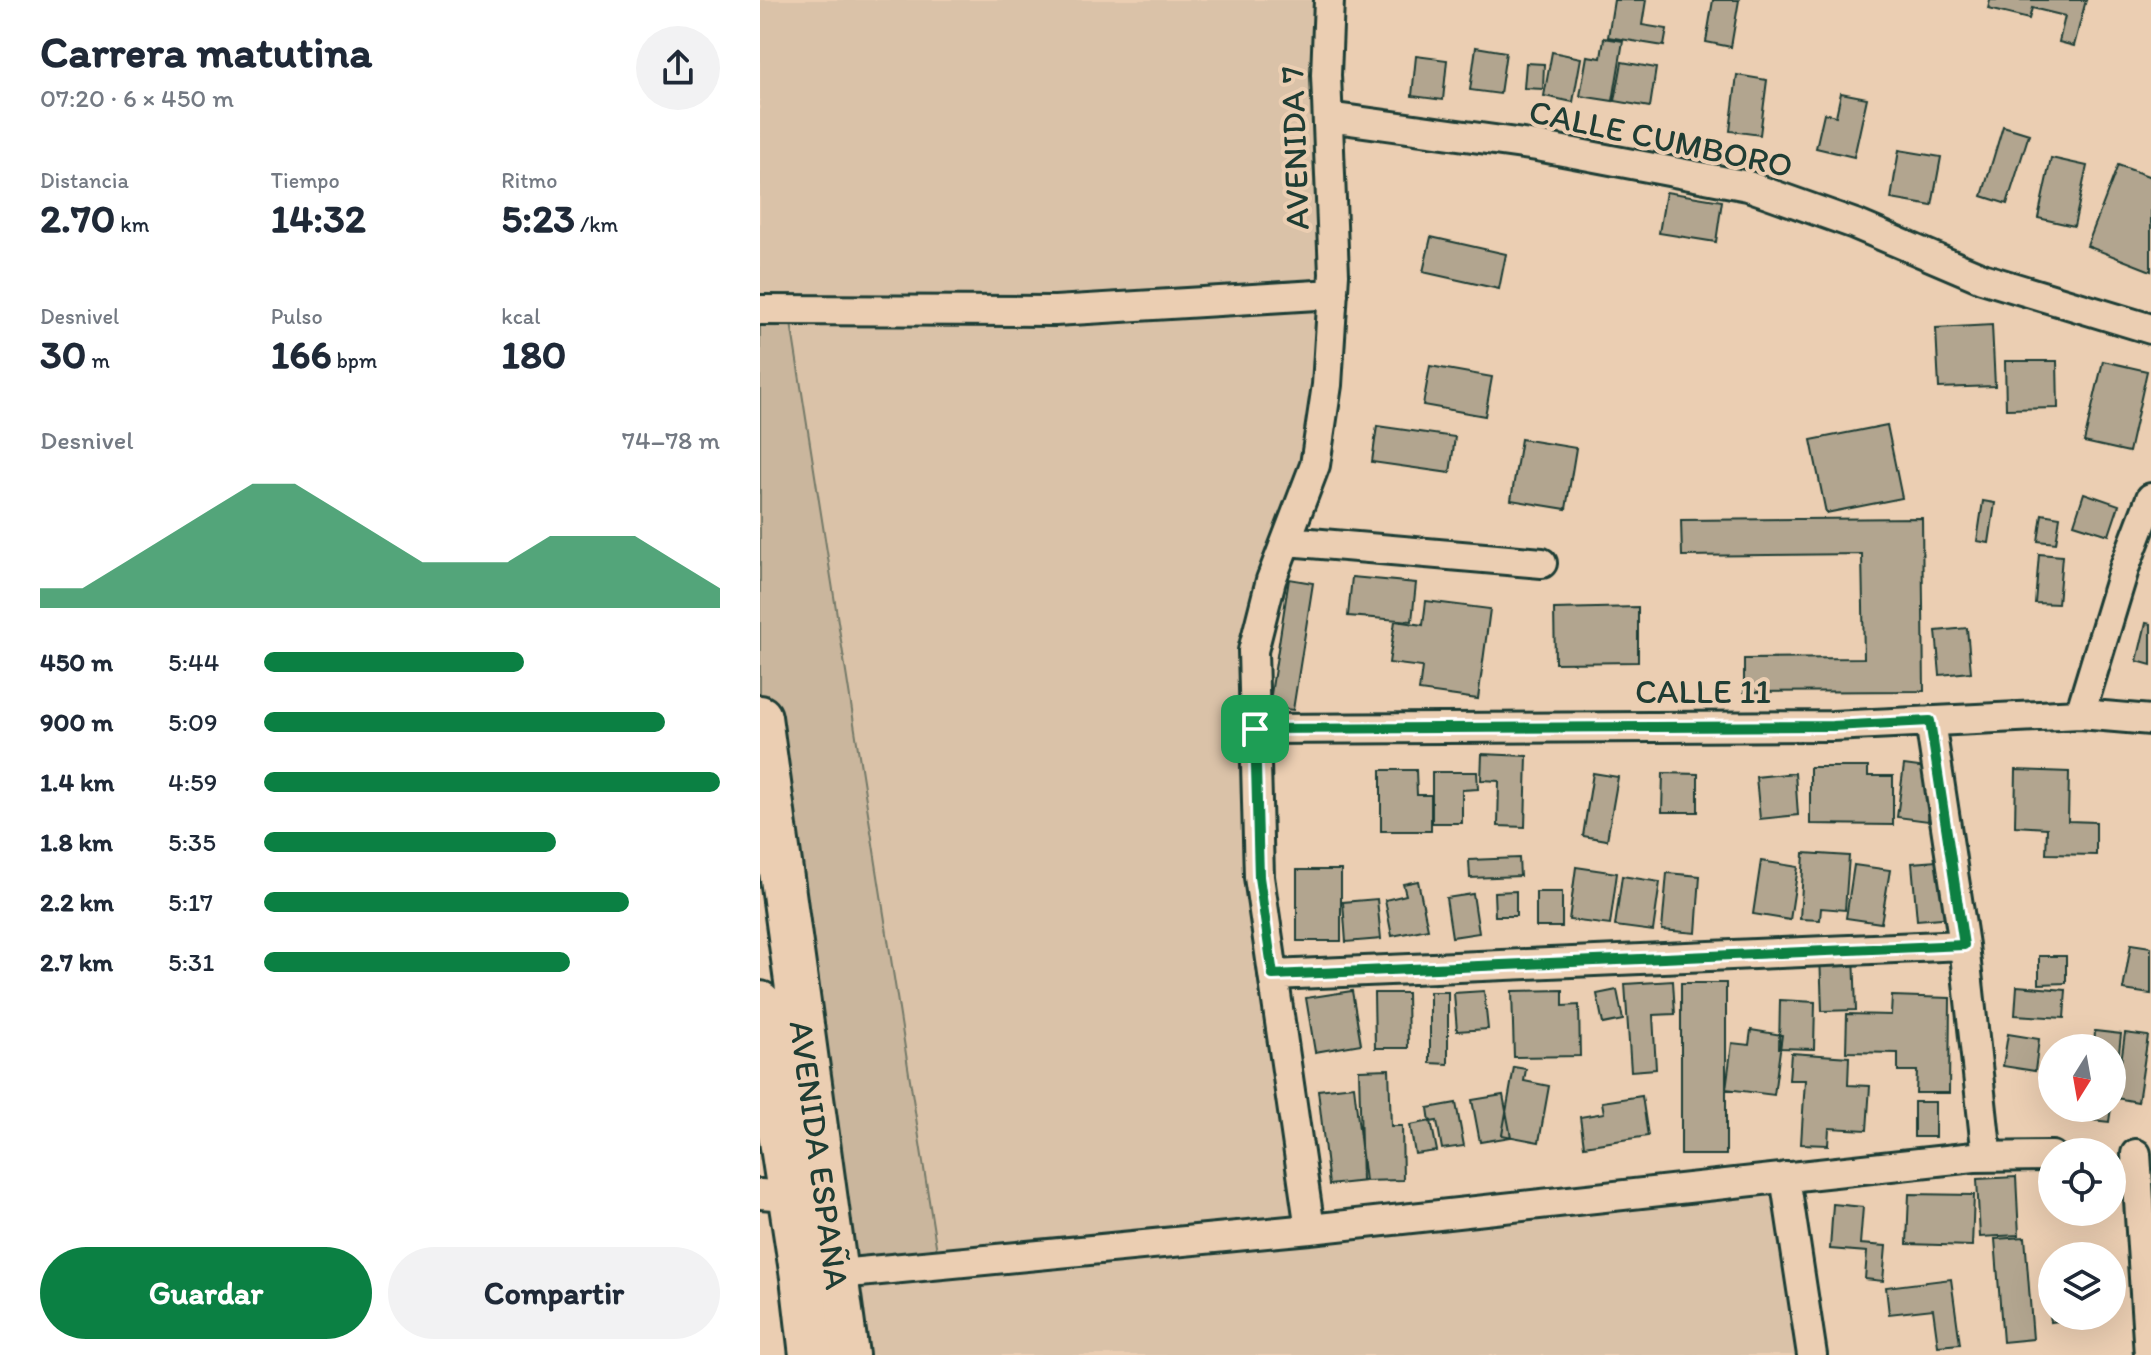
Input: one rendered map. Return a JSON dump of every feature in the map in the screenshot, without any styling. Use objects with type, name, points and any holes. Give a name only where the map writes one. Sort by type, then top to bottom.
[{"type":"highway","name":"AVENIDA ESPAÑA","points":[[760,717],[764,781],[820,1276],[811,1355]]},
{"type":"highway","name":"AVENIDA ESPAÑA","points":[[760,1003],[775,1195],[820,1276],[847,1355]]},
{"type":"street","name":"AVENIDA 7","points":[[1310,1229],[1259,877],[1253,651],[1271,580],[1315,465],[1327,385],[1333,294],[1326,75],[1329,0]]},
{"type":"street","name":"CALLE CUMBORO","points":[[1328,117],[1537,146],[1748,186],[1855,224],[1982,278],[2151,329]]},
{"type":"street","points":[[760,310],[1055,311],[1333,294]]},
{"type":"street","points":[[2080,714],[2125,566],[2151,498]]},
{"type":"street","points":[[1287,541],[1542,563]]},
{"type":"street","name":"CALLE 11","points":[[1255,729],[1832,726],[2080,714],[2151,720]]},
{"type":"street","points":[[1930,721],[1964,945],[1987,1157]]},
{"type":"street","points":[[1273,975],[1964,945]]},
{"type":"street","points":[[2133,1154],[2149,1355]]},
{"type":"street","points":[[820,1276],[1310,1229],[1987,1157],[2038,1156]]},
{"type":"street","points":[[1785,1177],[1812,1355]]},
{"type":"shaded area","points":[[760,0],[1313,0],[1318,313],[1300,460],[1241,633],[1236,721],[1256,964],[1303,1238],[1773,1196],[1795,1355],[832,1355],[760,855]]},
{"type":"shaded area","points":[[760,310],[789,310],[939,1264],[838,1274],[760,698]]},
{"type":"building","points":[[1614,0],[1646,0],[1642,25],[1667,29],[1664,46],[1608,37]]},
{"type":"building","points":[[1713,0],[1739,0],[1731,47],[1706,42]]},
{"type":"building","points":[[1990,0],[2086,0],[2074,46],[2059,42],[2065,16],[2032,8],[2029,19],[1988,9]]},
{"type":"building","points":[[1604,38],[1623,41],[1613,101],[1580,96],[1587,56],[1601,58]]},
{"type":"building","points":[[1476,47],[1506,52],[1500,94],[1470,90]]},
{"type":"building","points":[[1552,52],[1581,58],[1573,102],[1544,96]]},
{"type":"building","points":[[1416,56],[1447,60],[1443,100],[1412,96]]},
{"type":"building","points":[[1622,62],[1656,68],[1650,107],[1615,101]]},
{"type":"building","points":[[1526,63],[1544,64],[1543,89],[1524,88]]},
{"type":"building","points":[[1737,75],[1767,80],[1760,135],[1730,131]]},
{"type":"building","points":[[1841,93],[1867,98],[1854,157],[1816,148],[1824,113],[1836,116]]},
{"type":"building","points":[[2003,126],[2029,134],[2007,204],[1982,196]]},
{"type":"building","points":[[1899,150],[1941,157],[1932,206],[1891,199]]},
{"type":"building","points":[[2051,158],[2087,166],[2074,226],[2038,218]]},
{"type":"building","points":[[2118,165],[2151,177],[2151,271],[2087,246]]},
{"type":"building","points":[[1666,192],[1722,201],[1716,242],[1659,233]]},
{"type":"building","points":[[1431,237],[1506,254],[1499,289],[1423,272]]},
{"type":"building","points":[[1992,325],[1995,386],[1939,388],[1936,328]]},
{"type":"building","points":[[2005,361],[2057,361],[2058,408],[2006,409]]},
{"type":"building","points":[[2103,361],[2147,371],[2129,452],[2084,442]]},
{"type":"building","points":[[1430,366],[1492,377],[1485,416],[1423,405]]},
{"type":"building","points":[[1887,425],[1902,498],[1826,513],[1811,440]]},
{"type":"building","points":[[1377,426],[1455,437],[1450,473],[1372,462]]},
{"type":"building","points":[[1521,439],[1576,448],[1566,509],[1511,500]]},
{"type":"building","points":[[2084,493],[2119,505],[2109,535],[2074,524]]},
{"type":"building","points":[[1983,501],[1995,503],[1989,543],[1977,541]]},
{"type":"building","points":[[2042,514],[2060,517],[2056,543],[2038,541]]},
{"type":"building","points":[[1922,518],[1924,691],[1744,692],[1744,659],[1864,658],[1862,554],[1682,556],[1681,520]]},
{"type":"building","points":[[2039,554],[2062,556],[2058,604],[2035,603]]},
{"type":"building","points":[[1352,577],[1416,583],[1412,621],[1348,616]]},
{"type":"building","points":[[1289,579],[1313,583],[1293,710],[1269,707]]},
{"type":"building","points":[[1426,601],[1490,609],[1478,699],[1419,691],[1422,667],[1389,663],[1395,621],[1423,625]]},
{"type":"building","points":[[1638,607],[1638,662],[1555,663],[1554,609]]},
{"type":"building","points":[[2146,623],[2151,624],[2151,665],[2137,661]]},
{"type":"building","points":[[1967,628],[1971,672],[1940,675],[1936,631]]},
{"type":"building","points":[[1482,754],[1527,756],[1525,827],[1498,826],[1499,781],[1481,780]]},
{"type":"building","points":[[1904,765],[1934,769],[1928,821],[1897,817]]},
{"type":"building","points":[[1810,767],[1868,767],[1868,776],[1893,776],[1893,825],[1810,824]]},
{"type":"building","points":[[1381,770],[1416,770],[1417,795],[1431,795],[1431,831],[1381,831]]},
{"type":"building","points":[[2016,770],[2069,772],[2068,821],[2096,822],[2096,855],[2046,854],[2047,828],[2015,826]]},
{"type":"building","points":[[1432,772],[1477,772],[1478,789],[1462,790],[1462,823],[1432,823]]},
{"type":"building","points":[[1593,773],[1618,777],[1607,840],[1583,836]]},
{"type":"building","points":[[1663,773],[1698,774],[1698,812],[1662,812]]},
{"type":"building","points":[[1795,773],[1798,815],[1760,819],[1756,777]]},
{"type":"building","points":[[1804,853],[1849,856],[1845,910],[1821,908],[1820,920],[1800,919]]},
{"type":"building","points":[[1519,858],[1520,876],[1470,878],[1469,860]]},
{"type":"building","points":[[1949,860],[1954,917],[1917,920],[1912,863]]},
{"type":"building","points":[[1761,861],[1798,867],[1790,920],[1753,914]]},
{"type":"building","points":[[1854,865],[1890,870],[1881,923],[1846,918]]},
{"type":"building","points":[[1576,867],[1617,873],[1610,925],[1569,920]]},
{"type":"building","points":[[1297,870],[1341,870],[1341,941],[1297,941]]},
{"type":"building","points":[[1667,873],[1700,876],[1696,933],[1662,930]]},
{"type":"building","points":[[1622,876],[1660,882],[1653,931],[1615,926]]},
{"type":"building","points":[[1418,881],[1428,929],[1392,936],[1385,900],[1406,895],[1403,884]]},
{"type":"building","points":[[1516,891],[1516,916],[1495,916],[1494,892]]},
{"type":"building","points":[[1536,892],[1562,892],[1562,927],[1536,927]]},
{"type":"building","points":[[1473,894],[1479,933],[1452,937],[1446,898]]},
{"type":"building","points":[[1377,899],[1381,939],[1346,942],[1343,902]]},
{"type":"building","points":[[2131,944],[2151,947],[2151,994],[2123,990]]},
{"type":"building","points":[[1854,952],[1856,1010],[1822,1011],[1820,953]]},
{"type":"building","points":[[2039,956],[2066,956],[2066,983],[2039,984]]},
{"type":"building","points":[[1673,981],[1675,1014],[1653,1015],[1656,1069],[1631,1071],[1625,984]]},
{"type":"building","points":[[1681,983],[1726,983],[1726,1155],[1681,1155]]},
{"type":"building","points":[[2017,986],[2066,990],[2064,1018],[2015,1015]]},
{"type":"building","points":[[1563,990],[1563,1006],[1579,1005],[1580,1056],[1514,1057],[1512,991]]},
{"type":"building","points":[[1617,990],[1623,1020],[1603,1024],[1597,994]]},
{"type":"building","points":[[1352,991],[1361,1044],[1315,1052],[1306,998]]},
{"type":"building","points":[[1484,991],[1488,1029],[1457,1031],[1454,993]]},
{"type":"building","points":[[1430,992],[1448,992],[1448,1064],[1430,1063]]},
{"type":"building","points":[[1374,993],[1407,993],[1408,1048],[1375,1048]]},
{"type":"building","points":[[1892,996],[1950,998],[1949,1093],[1916,1093],[1917,1071],[1898,1071],[1898,1053],[1846,1052],[1847,1014],[1891,1015]]},
{"type":"building","points":[[1780,1000],[1815,1002],[1814,1049],[1779,1048]]},
{"type":"building","points":[[1751,1030],[1782,1035],[1774,1095],[1726,1089],[1732,1043],[1749,1045]]},
{"type":"building","points":[[2008,1034],[2038,1039],[2035,1071],[2003,1066]]},
{"type":"building","points":[[2125,1034],[2148,1036],[2138,1102],[2126,1100]]},
{"type":"building","points":[[1791,1053],[1849,1057],[1848,1085],[1870,1086],[1867,1130],[1829,1128],[1828,1145],[1801,1144],[1805,1080],[1789,1080]]},
{"type":"building","points":[[1514,1067],[1526,1069],[1524,1081],[1549,1086],[1539,1142],[1502,1135]]},
{"type":"building","points":[[1389,1069],[1391,1126],[1402,1126],[1403,1180],[1362,1181],[1359,1070]]},
{"type":"building","points":[[1354,1086],[1365,1181],[1329,1185],[1318,1090]]},
{"type":"building","points":[[1503,1095],[1511,1137],[1480,1142],[1472,1100]]},
{"type":"building","points":[[1642,1096],[1648,1136],[1584,1146],[1580,1117],[1604,1113],[1602,1102]]},
{"type":"building","points":[[1914,1102],[1935,1102],[1935,1137],[1914,1137]]},
{"type":"building","points":[[1456,1103],[1464,1146],[1442,1149],[1437,1121],[1430,1122],[1428,1108]]},
{"type":"building","points":[[1431,1121],[1437,1151],[1415,1154],[1410,1125]]},
{"type":"building","points":[[2016,1177],[2019,1235],[1980,1237],[1977,1179]]},
{"type":"building","points":[[1909,1194],[1974,1195],[1972,1246],[1907,1244]]},
{"type":"building","points":[[1833,1204],[1863,1207],[1860,1244],[1886,1246],[1883,1281],[1865,1279],[1867,1252],[1830,1249]]},
{"type":"building","points":[[2025,1237],[2033,1339],[2003,1342],[1995,1239]]},
{"type":"building","points":[[1951,1279],[1960,1344],[1938,1346],[1933,1309],[1889,1314],[1886,1287]]},
{"type":"route","points":[[1930,721],[1964,945],[1273,975],[1259,877],[1255,729],[1832,726],[1930,721]]}]
